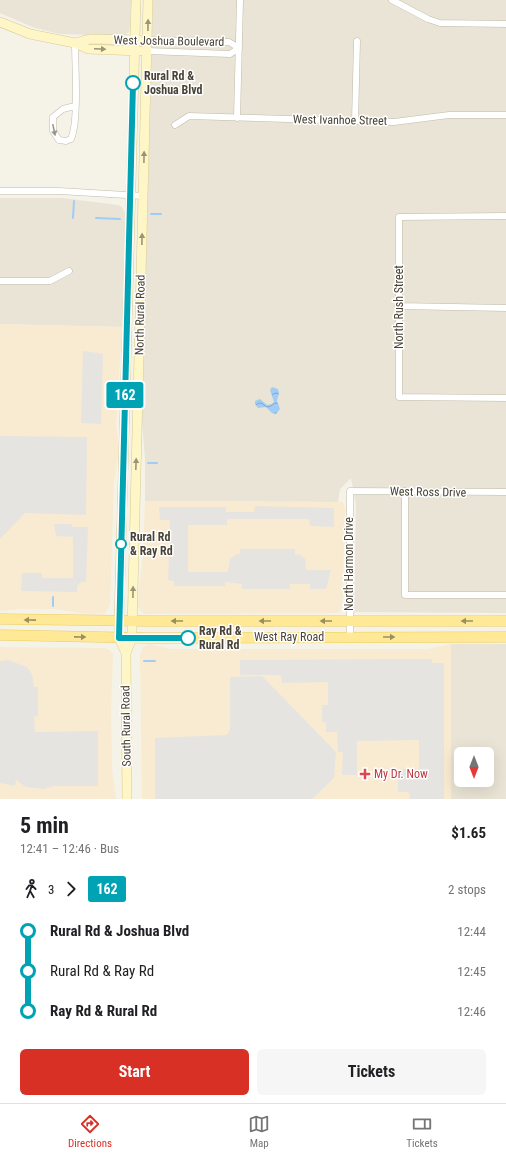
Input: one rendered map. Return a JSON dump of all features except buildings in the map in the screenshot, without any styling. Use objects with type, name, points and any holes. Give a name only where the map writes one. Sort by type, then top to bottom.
[{"type":"main road","name":"North Rural Road","points":[[119,629],[136,0]]},
{"type":"main road","name":"North Rural Road","points":[[132,630],[148,0]]},
{"type":"main road","name":"West Joshua Boulevard","points":[[0,22],[30,34],[75,43],[88,49],[147,51]]},
{"type":"main road","name":"West Joshua Boulevard","points":[[75,43],[90,39],[147,40]]},
{"type":"main road","name":"West Ray Road","points":[[0,619],[132,630],[350,637],[506,637]]},
{"type":"main road","name":"West Ray Road","points":[[0,636],[119,629],[132,630],[349,621],[506,620]]},
{"type":"main road","name":"South Rural Road","points":[[119,629],[126,653]]},
{"type":"main road","name":"South Rural Road","points":[[127,799],[126,653],[132,630]]},
{"type":"street","points":[[237,118],[240,0]]},
{"type":"street","points":[[392,0],[428,19],[440,23],[506,24]]},
{"type":"street","name":"West Joshua Boulevard","points":[[147,40],[229,42],[239,48],[230,54],[147,51]]},
{"type":"street","points":[[355,121],[356,40]]},
{"type":"street","points":[[75,43],[75,106],[74,133],[72,139],[66,142],[59,140],[53,131],[53,117],[63,109],[75,106]]},
{"type":"street","name":"West Ivanhoe Street","points":[[175,125],[189,116],[403,121],[456,114],[506,115]]},
{"type":"street","points":[[0,191],[59,191],[143,196]]},
{"type":"street","name":"North Rush Street","points":[[506,216],[399,217],[398,306],[399,397],[506,398]]},
{"type":"street","points":[[0,281],[50,281],[69,272]]},
{"type":"street","points":[[398,306],[506,308]]},
{"type":"street","name":"West Ross Drive","points":[[350,491],[506,492]]},
{"type":"street","name":"North Harmon Drive","points":[[350,491],[350,637]]},
{"type":"street","points":[[405,491],[405,596],[506,596]]},
{"type":"shaded area","points":[[0,0],[131,0],[129,32],[123,36],[60,34],[35,28],[0,13]]},
{"type":"shaded area","points":[[153,0],[506,0],[506,613],[354,612],[356,504],[351,478],[340,489],[338,502],[145,501],[145,459],[142,421]]},
{"type":"shaded area","points":[[0,198],[62,198],[118,205],[122,207],[125,213],[122,327],[0,324]]},
{"type":"shaded area","points":[[0,324],[122,327],[116,424],[119,448],[114,483],[110,605],[105,613],[87,614],[55,609],[20,609],[0,611]]},
{"type":"shaded area","points":[[83,351],[103,354],[101,424],[81,423]]},
{"type":"shaded area","points":[[0,436],[87,437],[86,515],[25,513],[0,539]]},
{"type":"shaded area","points":[[145,501],[343,502],[345,509],[342,608],[338,613],[144,614],[139,609],[137,603],[143,556]]},
{"type":"shaded area","points":[[255,506],[334,508],[334,527],[310,526],[309,519],[227,519],[227,525],[188,525],[188,572],[228,572],[230,559],[235,555],[240,554],[240,549],[295,549],[295,554],[300,555],[305,559],[306,570],[331,570],[326,589],[310,589],[310,584],[290,584],[290,589],[242,589],[242,584],[225,582],[225,586],[174,586],[174,581],[168,580],[170,520],[160,520],[159,507],[226,507],[226,512],[254,512]]},
{"type":"shaded area","points":[[54,524],[71,524],[73,527],[88,527],[86,582],[81,582],[77,586],[77,592],[21,591],[22,573],[42,573],[42,578],[73,578],[73,537],[56,536]]},
{"type":"shaded area","points":[[149,644],[170,649],[428,649],[451,644],[451,799],[142,799],[140,655],[143,647]]},
{"type":"shaded area","points":[[451,644],[506,644],[506,799],[451,799]]},
{"type":"shaded area","points":[[0,647],[104,648],[110,650],[113,654],[111,710],[112,770],[116,799],[0,799]]},
{"type":"shaded area","points":[[432,659],[432,663],[444,663],[444,799],[410,799],[409,792],[398,792],[398,769],[419,769],[419,740],[357,741],[357,775],[342,775],[343,752],[338,752],[337,732],[326,732],[326,722],[322,722],[322,705],[328,705],[328,682],[282,683],[281,675],[240,675],[240,660]]},
{"type":"shaded area","points":[[8,660],[27,667],[32,674],[34,687],[38,687],[38,716],[34,717],[35,732],[98,731],[98,786],[53,786],[44,789],[26,787],[16,780],[15,786],[0,783],[0,661]]},
{"type":"shaded area","points":[[262,676],[336,752],[334,778],[312,799],[155,799],[155,738],[227,735],[230,729],[230,677]]},
{"type":"water","points":[[272,387],[278,389],[279,393],[277,401],[280,409],[276,414],[272,413],[266,407],[258,408],[255,404],[255,401],[260,399],[267,405],[274,402],[270,390]]},
{"type":"waterway","points":[[73,218],[74,201]]},
{"type":"waterway","points":[[151,214],[161,214]]},
{"type":"waterway","points":[[96,218],[120,219]]},
{"type":"waterway","points":[[148,463],[157,463]]},
{"type":"waterway","points":[[53,597],[53,606]]},
{"type":"waterway","points":[[144,661],[155,661]]},
{"type":"bus line","name":"162","points":[[133,83],[119,638],[188,638]]},
{"type":"place","name":"Rural Rd & Joshua Blvd","points":[[133,83]]},
{"type":"place","name":"Rural Rd & Ray Rd","points":[[121,544]]},
{"type":"place","name":"Ray Rd & Rural Rd","points":[[188,638]]},
{"type":"place","name":"My Dr. Now","points":[[365,774]]}]
